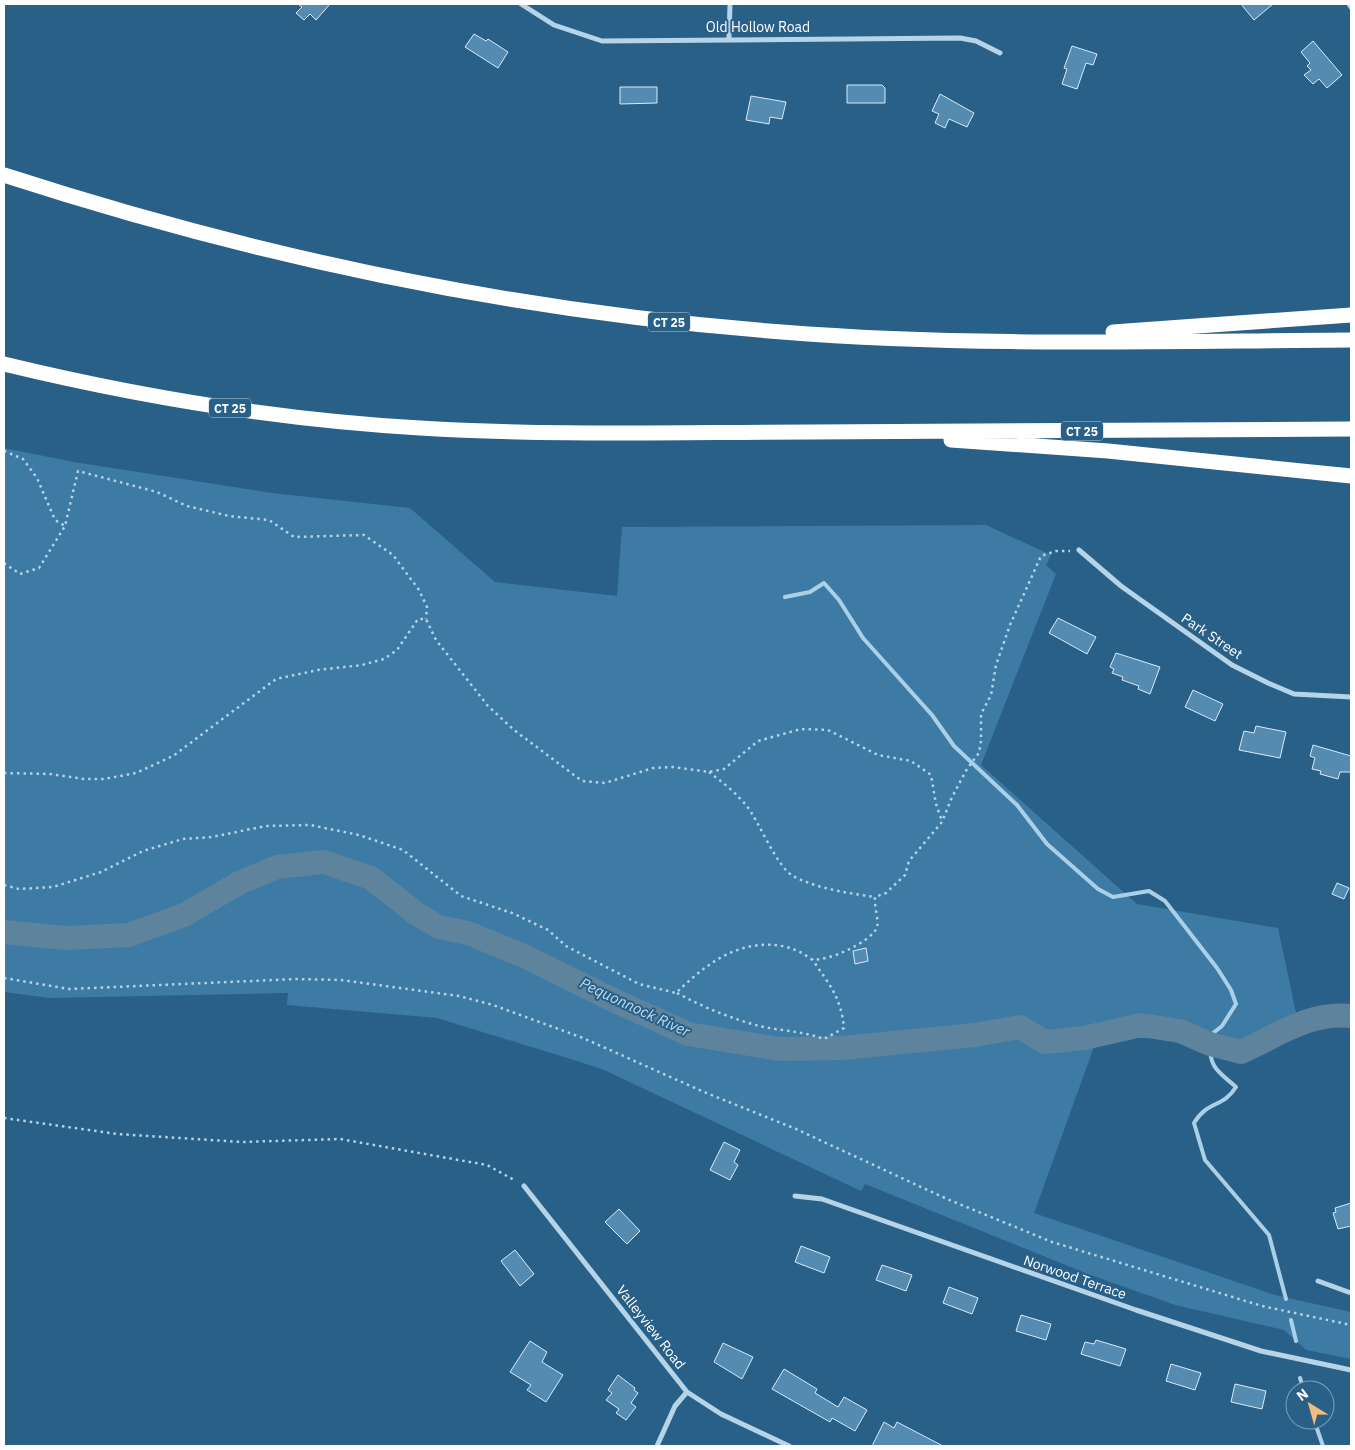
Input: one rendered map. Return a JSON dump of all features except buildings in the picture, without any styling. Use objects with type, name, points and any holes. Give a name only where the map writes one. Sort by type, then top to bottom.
[{"type":"highway","name":"CT 25","points":[[4,175],[139,217],[335,267],[480,295],[582,311],[730,328],[852,337],[981,341],[1351,340]]},
{"type":"highway","points":[[981,341],[1351,315]]},
{"type":"highway","name":"CT 25","points":[[4,364],[171,399],[269,414],[368,424],[517,432],[1351,429]]},
{"type":"highway","points":[[813,432],[1108,451],[1351,476]]},
{"type":"street","name":"Old Hollow Road","points":[[521,4],[554,25],[602,40],[960,38],[976,41],[1000,54]]},
{"type":"street","points":[[729,38],[730,4]]},
{"type":"street","name":"Park Street","points":[[1080,550],[1121,586],[1232,665],[1294,694],[1351,697]]},
{"type":"street","name":"Valleyview Road","points":[[524,1186],[687,1392],[721,1414],[789,1446]]},
{"type":"street","name":"Norwood Terrace","points":[[795,1196],[822,1200],[1136,1310],[1261,1351],[1351,1370]]},
{"type":"street","points":[[1318,1281],[1351,1293]]},
{"type":"street","points":[[657,1446],[675,1406],[687,1392]]},
{"type":"path","points":[[4,451],[23,459],[37,478],[54,520],[65,526]]},
{"type":"path","points":[[4,563],[20,574],[39,568],[65,526],[78,471],[112,478],[157,492],[187,506],[229,516],[269,520],[294,537],[364,535],[393,556],[419,590],[427,607],[426,619],[436,640],[488,706],[514,730],[582,781],[605,783],[653,768],[673,767],[708,772],[724,769],[758,741],[801,729],[828,730],[878,755],[911,761],[931,775],[936,804],[942,822]]},
{"type":"path","points":[[708,772],[726,785],[747,807],[766,841],[792,875],[834,890],[876,897],[886,893],[905,875],[909,862],[942,822],[952,797],[978,753],[981,741],[981,714],[992,695],[996,665],[1010,625],[1041,556],[1056,551],[1080,550]]},
{"type":"path","points":[[4,774],[50,774],[84,779],[104,779],[136,773],[173,756],[276,679],[318,670],[362,665],[384,660],[397,650],[418,619],[426,619]]},
{"type":"path","points":[[4,885],[19,889],[53,888],[101,872],[143,851],[183,839],[212,837],[266,826],[310,825],[359,834],[403,850],[461,896],[512,913],[548,930],[566,946],[639,984],[676,993],[706,1009],[753,1025],[810,1034],[824,1039],[844,1028],[839,998],[812,959],[782,945],[753,946],[724,955],[698,973],[676,993]]},
{"type":"path","points":[[812,959],[835,955],[874,934],[879,924],[874,908],[876,897]]},
{"type":"path","points":[[4,978],[69,989],[296,978],[341,980],[459,996],[583,1038],[704,1092],[796,1129],[956,1203],[1052,1242],[1262,1306],[1351,1325]]},
{"type":"path","points":[[4,1118],[136,1136],[242,1142],[340,1138],[487,1165],[524,1186]]},
{"type":"shaded area","points":[[4,448],[74,462],[272,493],[410,508],[495,582],[617,596],[622,527],[986,525],[1051,555],[1046,565],[1056,574],[981,765],[1137,904],[1278,928],[1298,1022],[1241,1052],[1210,1044],[1125,1032],[1094,1047],[1034,1213],[1275,1295],[1351,1312],[1351,1359],[1306,1350],[1284,1330],[1175,1305],[1088,1274],[865,1184],[861,1191],[604,1070],[437,1018],[287,1005],[288,993],[49,998],[4,992]]},
{"type":"waterway","points":[[785,597],[810,592],[824,583],[839,600],[863,638],[932,715],[954,746],[1017,805],[1047,844],[1098,889],[1113,897],[1149,891],[1165,901],[1217,968],[1231,990],[1236,1004],[1222,1026],[1203,1041]]},
{"type":"waterway","name":"Pequonnock River","points":[[4,932],[66,938],[129,935],[184,915],[239,883],[277,867],[324,862],[371,878],[417,914],[439,927],[468,933],[524,956],[688,1034],[780,1049],[842,1048],[974,1035],[1020,1027],[1045,1042],[1084,1038],[1141,1025],[1180,1031],[1210,1044],[1241,1052],[1307,1021],[1335,1016],[1351,1016]]},
{"type":"waterway","points":[[1210,1044],[1211,1059],[1216,1069],[1236,1087],[1231,1094],[1210,1107],[1194,1123],[1205,1160],[1269,1235],[1286,1299]]},
{"type":"waterway","points":[[1291,1320],[1296,1341]]},
{"type":"waterway","points":[[1317,1430],[1323,1446]]}]
